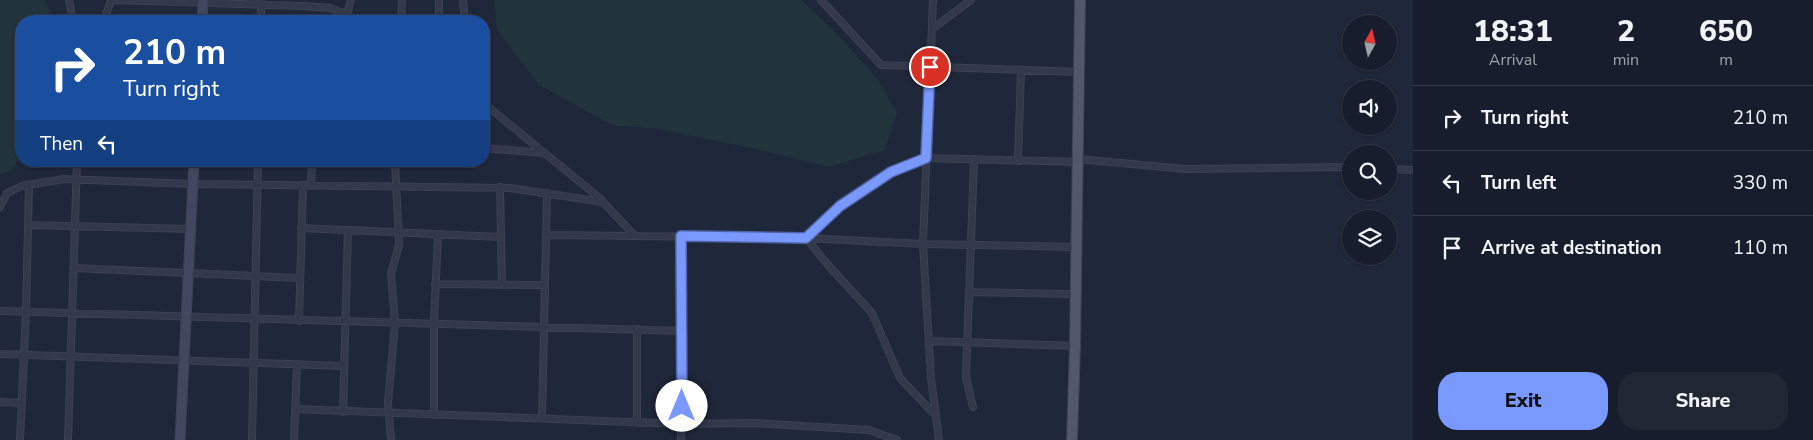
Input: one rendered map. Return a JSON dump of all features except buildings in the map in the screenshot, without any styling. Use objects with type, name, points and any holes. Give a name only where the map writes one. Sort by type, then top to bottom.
[{"type":"main road","points":[[1072,440],[1080,0]]},
{"type":"street","points":[[69,0],[72,15]]},
{"type":"street","points":[[106,15],[112,0],[302,3],[330,8],[342,13],[348,11]]},
{"type":"street","points":[[348,15],[351,0]]},
{"type":"street","points":[[401,15],[402,0]]},
{"type":"street","points":[[439,15],[440,0]]},
{"type":"street","points":[[463,0],[464,15]]},
{"type":"street","points":[[821,0],[881,65],[1079,72]]},
{"type":"street","points":[[933,0],[923,244],[931,378],[939,440]]},
{"type":"street","points":[[932,29],[971,0]]},
{"type":"street","points":[[202,15],[203,2]]},
{"type":"street","points":[[1018,161],[1021,70]]},
{"type":"street","points":[[490,108],[604,202],[635,236]]},
{"type":"street","points":[[490,148],[545,153]]},
{"type":"street","points":[[806,238],[840,206],[891,172],[926,158],[1078,161],[1185,169],[1342,167]]},
{"type":"street","points":[[973,407],[966,377],[974,159]]},
{"type":"street","points":[[68,440],[77,167]]},
{"type":"street","points":[[180,440],[194,167]]},
{"type":"street","points":[[252,440],[258,167]]},
{"type":"street","points":[[311,185],[312,167]]},
{"type":"street","points":[[391,440],[388,403],[395,322],[392,274],[399,245],[395,167]]},
{"type":"street","points":[[1397,169],[1413,170]]},
{"type":"street","points":[[0,207],[7,193],[22,186],[64,180],[193,184],[500,187],[604,202]]},
{"type":"street","points":[[20,440],[29,185]]},
{"type":"street","points":[[298,321],[303,185]]},
{"type":"street","points":[[500,187],[502,285]]},
{"type":"street","points":[[542,419],[547,193]]},
{"type":"street","points":[[28,225],[190,229]]},
{"type":"street","points":[[301,228],[501,237]]},
{"type":"street","points":[[343,412],[348,230]]},
{"type":"street","points":[[434,415],[434,323],[438,234]]},
{"type":"street","points":[[546,235],[806,238],[923,244],[1077,247]]},
{"type":"street","points":[[681,236],[681,440]]},
{"type":"street","points":[[806,238],[828,266],[872,313],[900,378],[936,416]]},
{"type":"street","points":[[73,268],[300,278]]},
{"type":"street","points":[[435,284],[545,285]]},
{"type":"street","points":[[969,292],[1076,294]]},
{"type":"street","points":[[0,310],[298,321],[434,323],[681,331]]},
{"type":"street","points":[[637,329],[637,422]]},
{"type":"street","points":[[928,341],[1075,346]]},
{"type":"street","points":[[0,354],[344,366]]},
{"type":"street","points":[[294,440],[297,364]]},
{"type":"street","points":[[0,402],[21,403]]},
{"type":"street","points":[[295,409],[682,424],[754,423],[869,430],[897,440]]},
{"type":"shaded area","points":[[0,0],[45,0],[51,15],[15,15],[15,165],[12,170],[0,174]]},
{"type":"shaded area","points":[[494,0],[801,0],[839,36],[879,81],[897,113],[885,150],[829,167],[756,149],[658,129],[612,125],[539,85],[497,30]]},
{"type":"route","points":[[682,406],[681,236],[806,238],[840,206],[891,172],[926,158],[930,67]]}]
